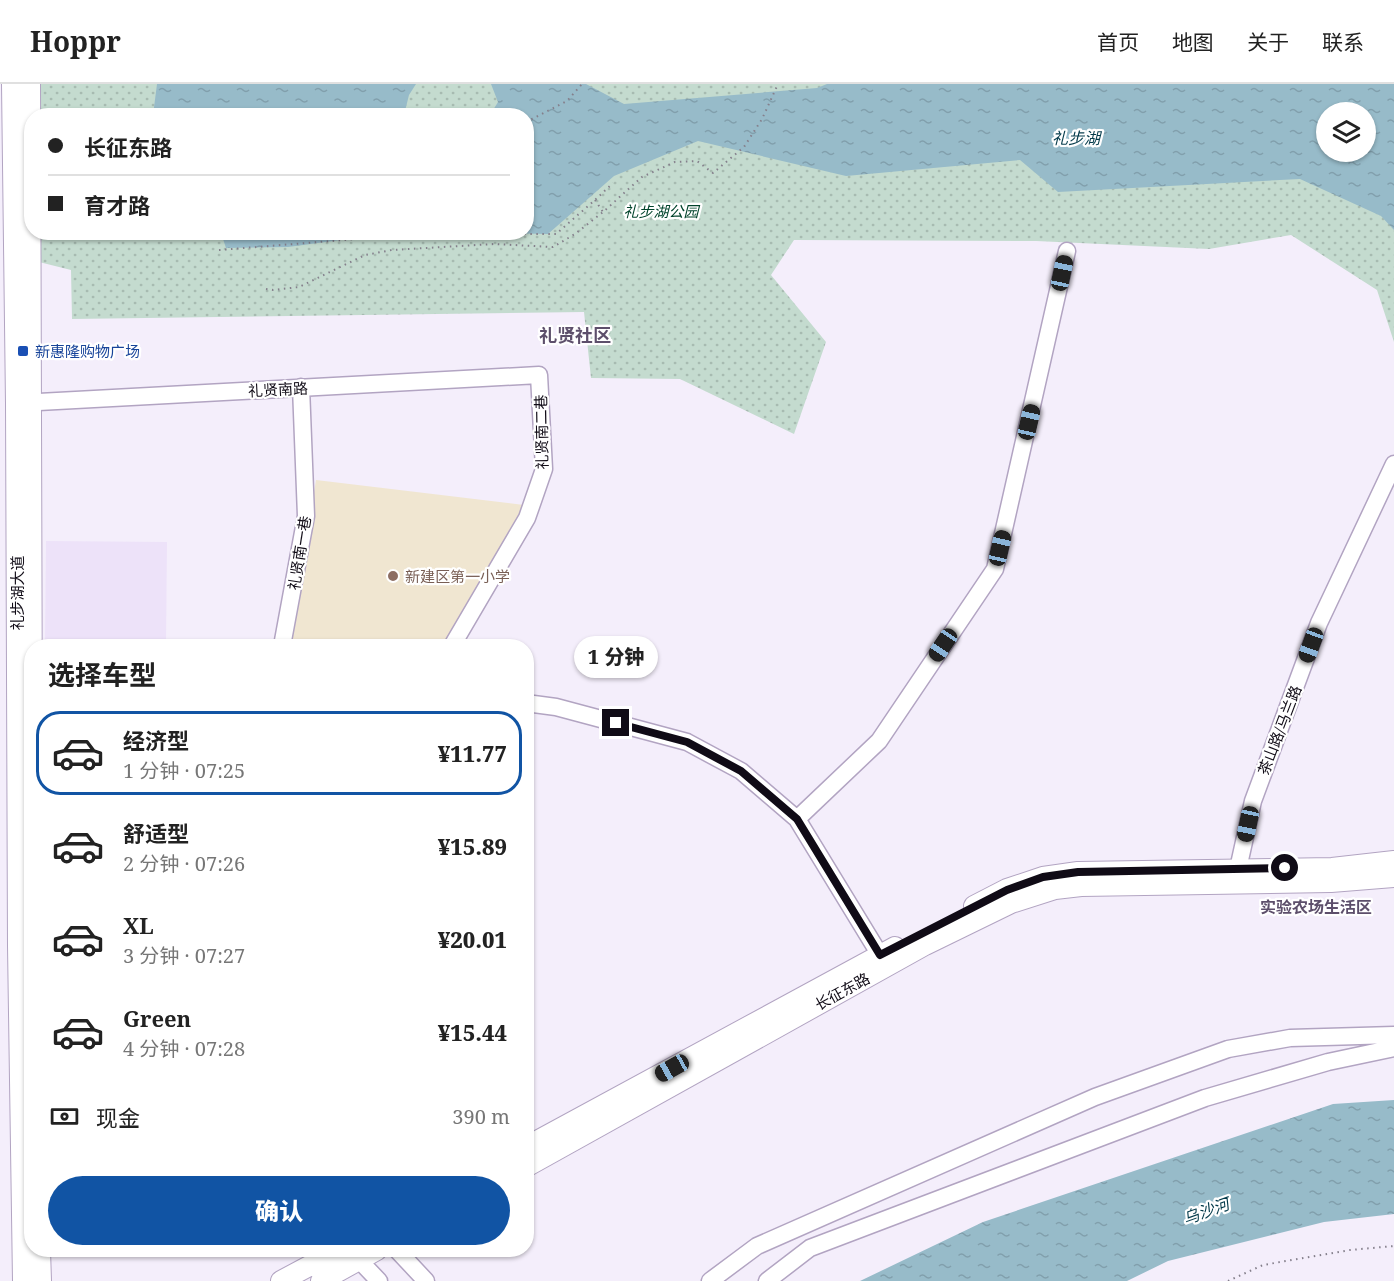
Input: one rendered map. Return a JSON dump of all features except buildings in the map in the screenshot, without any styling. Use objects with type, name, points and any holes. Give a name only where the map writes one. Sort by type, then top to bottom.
[{"type":"main road","name":"礼步湖大道","points":[[12,84],[23,402],[26,639]]},
{"type":"main road","points":[[29,108],[30,84]]},
{"type":"main road","points":[[23,402],[27,240]]},
{"type":"main road","name":"礼步湖大道","points":[[24,778],[18,946],[24,1169]]},
{"type":"main road","name":"长征东路","points":[[534,1143],[880,955],[1007,890],[1043,877],[1078,872],[1332,868],[1394,861]]},
{"type":"main road","name":"长征东路","points":[[534,1163],[925,945],[1011,903],[1055,889],[1082,886],[1331,882],[1394,877]]},
{"type":"main road","name":"礼步湖大道","points":[[26,1257],[27,1280]]},
{"type":"main road","points":[[27,1280],[37,1257]]},
{"type":"main road","points":[[281,1281],[326,1257]]},
{"type":"main road","points":[[321,1281],[365,1257]]},
{"type":"street","points":[[797,819],[879,741],[995,569],[1067,252]]},
{"type":"street","name":"礼贤南路","points":[[23,402],[539,375]]},
{"type":"street","name":"礼贤南二巷","points":[[456,639],[527,518],[544,469],[539,375]]},
{"type":"street","name":"礼贤南一巷","points":[[283,639],[306,516],[301,387]]},
{"type":"street","name":"茶山路/马兰路","points":[[1238,869],[1252,801],[1319,623],[1394,464]]},
{"type":"street","points":[[534,704],[556,707],[687,742],[741,771],[797,819],[880,955]]},
{"type":"street","points":[[710,1281],[757,1246],[1095,1097],[1228,1049],[1290,1038],[1394,1035]]},
{"type":"street","points":[[767,1281],[810,1248],[1194,1102],[1328,1062],[1394,1047]]},
{"type":"street","points":[[404,1257],[426,1281]]},
{"type":"street","points":[[359,1260],[379,1281]]},
{"type":"path","points":[[534,118],[567,101],[582,84]]},
{"type":"path","points":[[266,289],[299,287],[365,255],[392,250],[494,244],[553,247],[575,234],[603,212],[642,177],[675,162],[697,161],[712,173],[744,147],[762,119],[778,84]]},
{"type":"path","points":[[534,234],[556,234],[613,183]]},
{"type":"path","points":[[595,200],[603,212]]},
{"type":"path","points":[[219,250],[344,240]]},
{"type":"path","points":[[1228,1281],[1263,1265],[1350,1250],[1394,1246]]},
{"type":"shaded area","name":"新建区第一小学","points":[[316,480],[524,505],[452,639],[291,639]]},
{"type":"shaded area","points":[[46,541],[167,542],[166,639],[45,639]]},
{"type":"green space","name":"礼步湖公园","points":[[39,84],[1394,84],[1394,342],[1377,290],[1291,235],[1209,249],[1036,241],[794,240],[771,275],[826,342],[794,434],[680,379],[591,378],[584,312],[72,319],[71,270],[39,262],[39,240],[534,240],[534,108],[39,108]]},
{"type":"water","points":[[157,84],[416,84],[409,95],[406,108],[154,108]]},
{"type":"water","name":"礼步湖","points":[[491,84],[586,84],[624,104],[817,88],[827,84],[1394,84],[1394,230],[1381,216],[1300,179],[1058,192],[1020,160],[846,176],[698,141],[614,176],[548,234],[534,234],[534,108],[494,108],[498,102]]},
{"type":"water","points":[[224,240],[340,240],[288,247],[226,248]]},
{"type":"water","name":"乌沙河","points":[[1394,1100],[1394,1214],[1324,1222],[1168,1261],[1127,1281],[860,1281],[983,1222],[1333,1104]]},
{"type":"place","name":"新惠隆购物广场","points":[[23,351]]},
{"type":"place","name":"新建区第一小学","points":[[393,576]]},
{"type":"district","name":"礼贤社区","points":[[575,335]]},
{"type":"district","name":"实验农场生活区","points":[[1316,907]]},
{"type":"route","points":[[616,723],[687,742],[741,771],[797,819],[880,955],[1007,890],[1043,877],[1078,872],[1285,868]]}]
